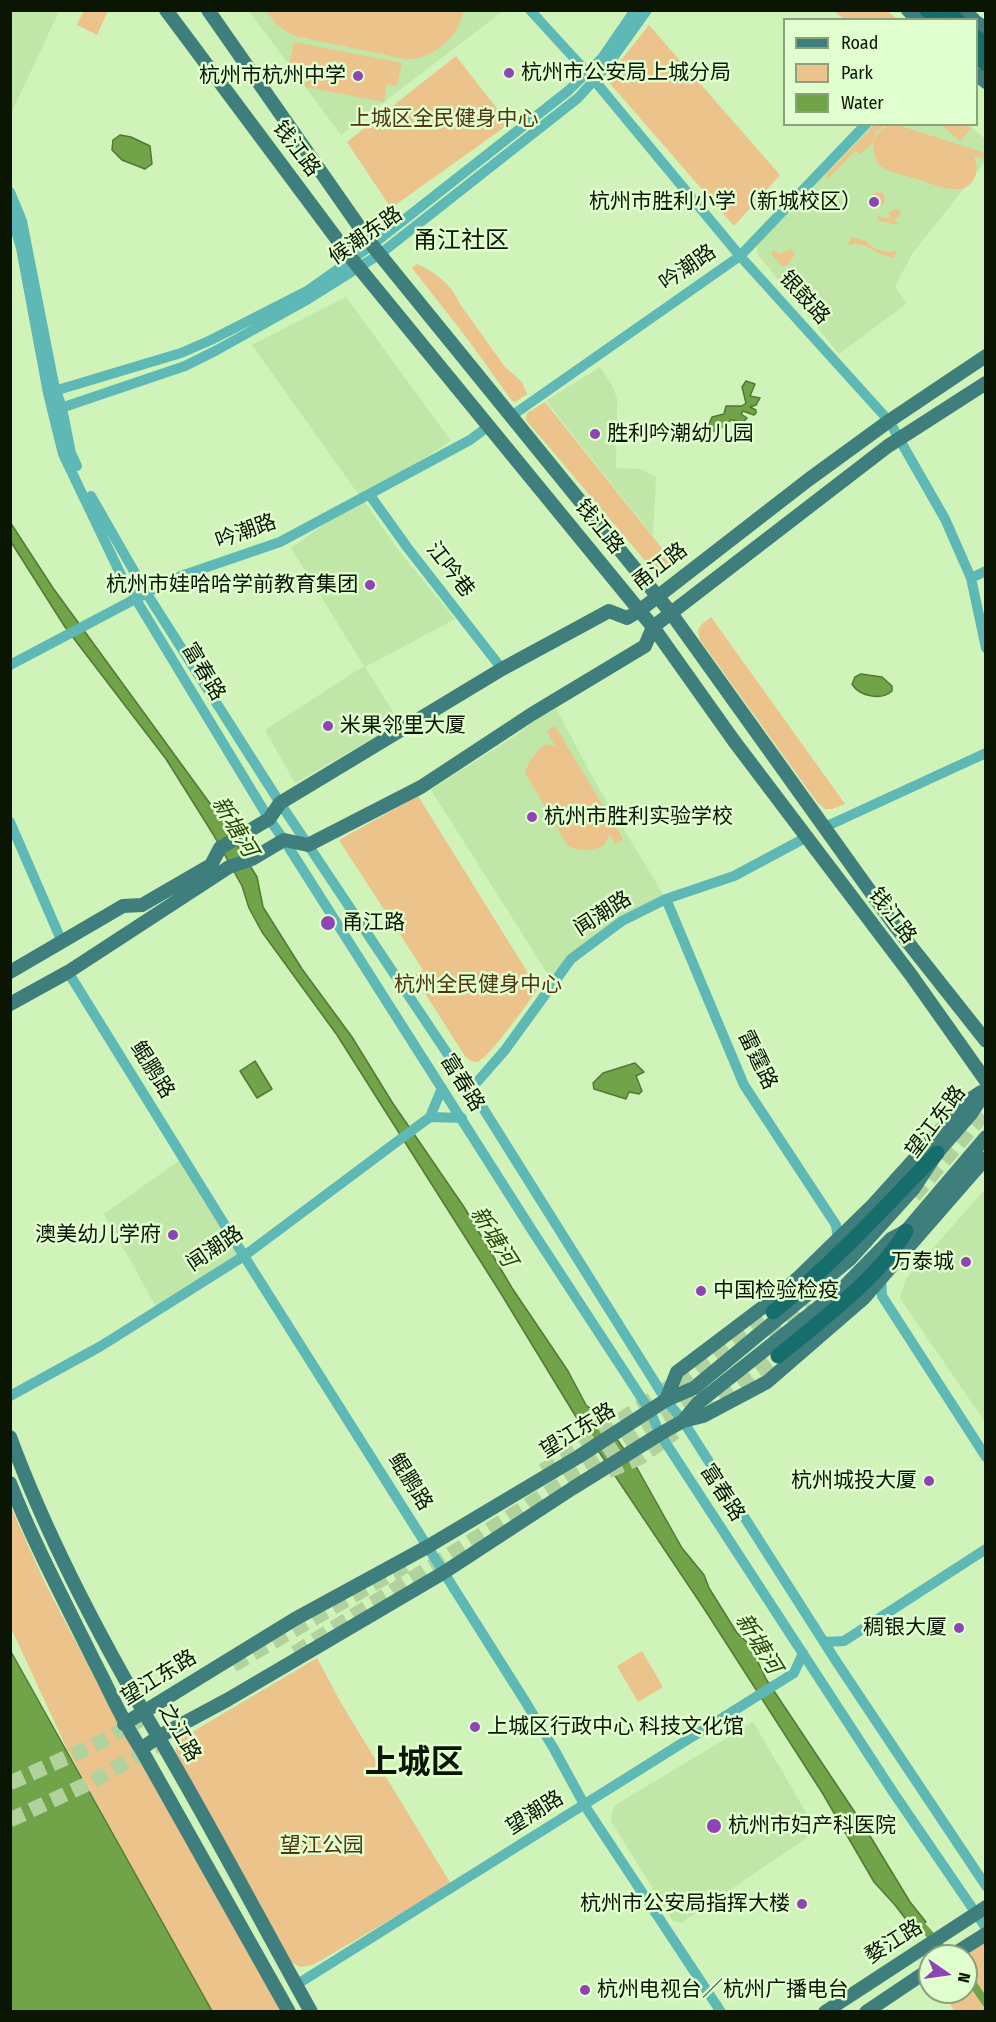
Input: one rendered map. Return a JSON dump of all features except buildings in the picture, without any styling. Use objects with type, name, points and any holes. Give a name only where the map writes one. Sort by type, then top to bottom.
[{"type":"highway","points":[[773,1312],[851,1243],[937,1153]]},
{"type":"highway","points":[[778,1356],[829,1314],[864,1280],[894,1250],[906,1231]]},
{"type":"main road","name":"钱江路","points":[[165,10],[355,262],[654,627],[734,741],[911,975],[986,1081]]},
{"type":"main road","name":"钱江路","points":[[208,10],[376,249],[671,613],[895,926],[986,1041]]},
{"type":"main road","name":"甬江路","points":[[10,972],[123,906],[142,905],[211,865],[220,848],[269,819],[280,803],[502,669],[609,611],[627,618],[639,611],[808,480],[889,421],[986,356]]},
{"type":"main road","name":"甬江路","points":[[308,845],[421,787],[532,714],[645,646],[654,627],[671,613],[900,438],[986,383]]},
{"type":"main road","points":[[10,1004],[68,972],[229,867],[252,859],[284,840],[308,845]]},
{"type":"main road","points":[[666,1400],[677,1372],[767,1304],[838,1240],[966,1102],[986,1089]]},
{"type":"main road","name":"望江东路","points":[[124,1724],[295,1619],[427,1547],[579,1456],[666,1400],[694,1388],[850,1258],[914,1188],[937,1153],[970,1115],[986,1089]]},
{"type":"main road","points":[[683,1421],[698,1403],[844,1287],[891,1239],[906,1231],[986,1137]]},
{"type":"main road","points":[[141,1749],[158,1737],[227,1700],[443,1573],[660,1434],[683,1421],[703,1416],[767,1382],[864,1299],[986,1158]]},
{"type":"main road","name":"之江路","points":[[10,1437],[29,1488],[52,1537],[143,1712],[311,2012]]},
{"type":"main road","name":"之江路","points":[[10,1483],[53,1582],[124,1724],[141,1749],[289,2012]]},
{"type":"main road","name":"婺江路","points":[[825,2012],[980,1911]]},
{"type":"main road","points":[[970,1944],[986,1934]]},
{"type":"main road","name":"婺江路","points":[[866,2012],[918,1977]]},
{"type":"street","name":"银鼓路","points":[[530,10],[590,77],[740,255],[889,421],[945,519],[971,578],[986,648]]},
{"type":"street","name":"候潮东路","points":[[52,392],[181,353],[211,340],[307,291],[376,249],[578,98],[635,10]]},
{"type":"street","name":"候潮东路","points":[[590,77],[607,66],[647,10]]},
{"type":"street","name":"吟潮路","points":[[510,417],[740,255],[864,126]]},
{"type":"street","name":"富春路","points":[[10,192],[22,221],[52,392]]},
{"type":"street","name":"富春路","points":[[10,210],[21,248],[52,392],[71,453],[96,506],[147,594],[280,803],[471,1089],[666,1400],[683,1421],[836,1661],[986,1886]]},
{"type":"street","name":"候潮东路","points":[[57,409],[185,366],[296,307],[355,262]]},
{"type":"street","name":"富春路","points":[[57,409],[63,454],[120,573],[269,819],[650,1411],[660,1434],[816,1674],[980,1911],[986,1929]]},
{"type":"street","name":"吟潮路","points":[[10,665],[90,625],[175,578],[280,542],[470,440],[490,425]]},
{"type":"street","name":"江吟巷","points":[[369,494],[407,547],[502,669]]},
{"type":"street","points":[[971,578],[986,571]]},
{"type":"street","points":[[825,827],[986,753]]},
{"type":"street","points":[[10,822],[62,942]]},
{"type":"street","name":"闻潮路","points":[[471,1089],[505,1050],[571,959],[622,921],[666,899],[734,876],[807,837]]},
{"type":"street","name":"雷霆路","points":[[666,899],[744,1085],[836,1225],[838,1240]]},
{"type":"street","name":"鲲鹏路","points":[[68,972],[554,1749],[585,1806],[721,2012]]},
{"type":"street","points":[[442,1088],[430,1117],[462,1118]]},
{"type":"street","name":"闻潮路","points":[[10,1396],[101,1346],[244,1256],[430,1117]]},
{"type":"street","points":[[836,1225],[852,1227]]},
{"type":"street","points":[[881,1278],[882,1296],[986,1457]]},
{"type":"street","points":[[864,1299],[882,1296]]},
{"type":"street","points":[[824,1642],[844,1641],[986,1549]]},
{"type":"street","points":[[836,1661],[844,1641]]},
{"type":"street","points":[[790,1675],[803,1653]]},
{"type":"street","points":[[790,1675],[816,1674]]},
{"type":"street","name":"望潮路","points":[[297,1985],[790,1675]]},
{"type":"shaded area","points":[[10,11],[59,11],[11,114]]},
{"type":"shaded area","name":"杭州市杭州中学","points":[[249,11],[503,11],[341,135]]},
{"type":"shaded area","name":"杭州市胜利小学（新城校区）","points":[[869,126],[970,126],[985,139],[985,162],[912,254],[895,286],[906,304],[839,354],[758,255],[756,242]]},
{"type":"shaded area","points":[[346,297],[451,441],[362,498],[399,551],[455,619],[365,667],[400,723],[295,783],[265,730],[364,666],[291,548],[361,498],[252,345]]},
{"type":"shaded area","name":"胜利吟潮幼儿园","points":[[600,367],[613,387],[617,399],[616,468],[640,469],[656,477],[653,536],[546,401]]},
{"type":"shaded area","name":"杭州市胜利实验学校","points":[[556,709],[597,785],[666,899],[622,921],[553,982],[431,790],[518,734],[536,719]]},
{"type":"shaded area","name":"澳美幼儿学府","points":[[183,1158],[244,1256],[158,1310],[104,1214]]},
{"type":"shaded area","points":[[985,1189],[985,1422],[900,1298],[906,1279]]},
{"type":"shaded area","name":"杭州市妇产科医院","points":[[753,1722],[817,1831],[681,1923],[673,1921],[611,1821],[614,1806]]},
{"type":"green space","points":[[84,10],[108,11],[97,35],[77,25]]},
{"type":"green space","points":[[266,11],[463,11],[458,28],[446,42],[422,57],[409,59],[295,36],[272,19]]},
{"type":"green space","points":[[834,11],[887,11],[896,18],[843,18]]},
{"type":"green space","points":[[649,25],[780,175],[734,226],[606,79]]},
{"type":"green space","points":[[294,42],[402,63],[397,86],[387,84],[384,102],[305,87],[308,68],[289,64]]},
{"type":"green space","name":"上城区全民健身中心","points":[[456,56],[509,124],[391,208],[347,142]]},
{"type":"green space","points":[[873,126],[884,126],[876,132],[874,141],[883,128],[901,126],[985,153],[985,159],[974,156],[976,173],[974,179],[962,188],[938,186],[882,167],[877,162],[874,142],[860,154],[855,151],[828,179],[825,176]]},
{"type":"green space","points":[[943,126],[967,126],[971,129],[960,141]]},
{"type":"green space","points":[[878,192],[883,194],[885,199],[883,204],[878,206],[873,204],[871,199],[873,194]]},
{"type":"green space","points":[[893,209],[898,209],[901,213],[895,221],[898,224],[877,220],[878,216],[890,219],[889,213]]},
{"type":"green space","points":[[851,237],[866,241],[875,249],[897,251],[893,258],[887,257],[865,246],[848,245]]},
{"type":"green space","points":[[790,249],[794,251],[794,256],[783,267],[771,254],[773,250],[779,254]]},
{"type":"green space","points":[[417,264],[437,275],[448,285],[505,367],[522,382],[527,394],[515,402],[512,401],[412,268]]},
{"type":"green space","points":[[545,402],[673,562],[661,570],[647,563],[526,420],[527,413]]},
{"type":"green space","points":[[711,617],[845,804],[825,809],[817,802],[700,640],[698,630]]},
{"type":"green space","points":[[555,726],[623,839],[616,844],[609,835],[604,846],[594,849],[582,850],[568,846],[525,773],[539,750],[546,744],[555,746],[547,731]]},
{"type":"green space","name":"杭州全民健身中心","points":[[418,796],[538,989],[499,1041],[477,1062],[465,1056],[414,976],[423,970],[339,840]]},
{"type":"green space","points":[[10,1505],[44,1581],[116,1719],[285,2011],[212,2011],[67,1749],[11,1628]]},
{"type":"green space","points":[[642,1651],[663,1687],[638,1702],[617,1666]]},
{"type":"green space","name":"望江公园","points":[[317,1658],[341,1703],[451,1884],[313,1965],[300,1967],[289,1961],[175,1753],[182,1738]]},
{"type":"green space","points":[[985,1941],[985,2011],[954,2011],[950,2004],[978,2004],[978,1945]]},
{"type":"water","points":[[120,135],[131,137],[150,146],[152,164],[145,169],[122,160],[112,150],[113,140]]},
{"type":"water","points":[[746,381],[755,384],[750,396],[760,398],[756,405],[750,407],[756,410],[756,413],[754,415],[743,411],[741,414],[747,418],[745,420],[741,422],[731,420],[720,429],[705,434],[700,442],[696,441],[695,431],[707,428],[712,417],[724,414],[726,406],[742,406],[746,403],[742,387]]},
{"type":"water","points":[[10,522],[53,588],[222,820],[257,877],[263,907],[302,969],[352,1037],[392,1102],[464,1207],[512,1288],[568,1371],[586,1405],[603,1419],[637,1468],[682,1548],[704,1575],[709,1588],[737,1633],[750,1645],[766,1679],[864,1826],[910,1902],[926,1922],[914,1930],[874,1882],[823,1794],[703,1607],[581,1425],[500,1292],[337,1035],[262,932],[249,908],[242,886],[213,834],[166,759],[65,627],[11,542]]},
{"type":"water","points":[[861,674],[882,677],[892,686],[892,691],[882,696],[870,696],[860,692],[852,684],[855,677]]},
{"type":"water","points":[[255,1061],[272,1089],[257,1098],[240,1071]]},
{"type":"water","points":[[635,1063],[644,1072],[636,1076],[642,1091],[639,1094],[629,1092],[626,1099],[594,1089],[593,1083],[603,1073]]},
{"type":"water","points":[[10,1650],[212,2011],[11,2011]]},
{"type":"waterway","name":"新塘河","points":[[915,1918],[938,1944]]},
{"type":"waterway","name":"新塘河","points":[[978,1991],[986,2003]]},
{"type":"tunnel","points":[[914,1196],[986,1111]]},
{"type":"tunnel","points":[[768,1334],[808,1302]]},
{"type":"tunnel","points":[[543,1471],[657,1396],[773,1312]]},
{"type":"tunnel","points":[[702,1412],[778,1356]]},
{"type":"tunnel","points":[[295,1653],[703,1394]]},
{"type":"tunnel","points":[[608,1471],[641,1457],[675,1432]]},
{"type":"tunnel","points":[[233,1665],[410,1563]]},
{"type":"tunnel","points":[[10,1783],[101,1742],[140,1720]]},
{"type":"tunnel","points":[[10,1820],[85,1785],[155,1746]]},
{"type":"place","name":"杭州市公安局上城分局","points":[[509,73]]},
{"type":"place","name":"杭州市杭州中学","points":[[358,76]]},
{"type":"place","name":"杭州市胜利小学（新城校区）","points":[[874,202]]},
{"type":"place","name":"胜利吟潮幼儿园","points":[[595,434]]},
{"type":"place","name":"杭州市娃哈哈学前教育集团","points":[[370,585]]},
{"type":"place","name":"米果邻里大厦","points":[[328,726]]},
{"type":"place","name":"杭州市胜利实验学校","points":[[532,817]]},
{"type":"place","name":"甬江路","points":[[328,923]]},
{"type":"place","name":"澳美幼儿学府","points":[[173,1235]]},
{"type":"place","name":"万泰城","points":[[966,1262]]},
{"type":"place","name":"中国检验检疫","points":[[701,1291]]},
{"type":"place","name":"杭州城投大厦","points":[[929,1481]]},
{"type":"place","name":"稠银大厦","points":[[959,1628]]},
{"type":"place","name":"上城区行政中心 科技文化馆","points":[[475,1727]]},
{"type":"place","name":"杭州市妇产科医院","points":[[714,1826]]},
{"type":"place","name":"杭州市公安局指挥大楼","points":[[802,1904]]},
{"type":"place","name":"杭州电视台／杭州广播电台","points":[[585,1990]]},
{"type":"district","name":"甬江社区","points":[[461,241]]},
{"type":"district","name":"上城区","points":[[414,1764]]}]
